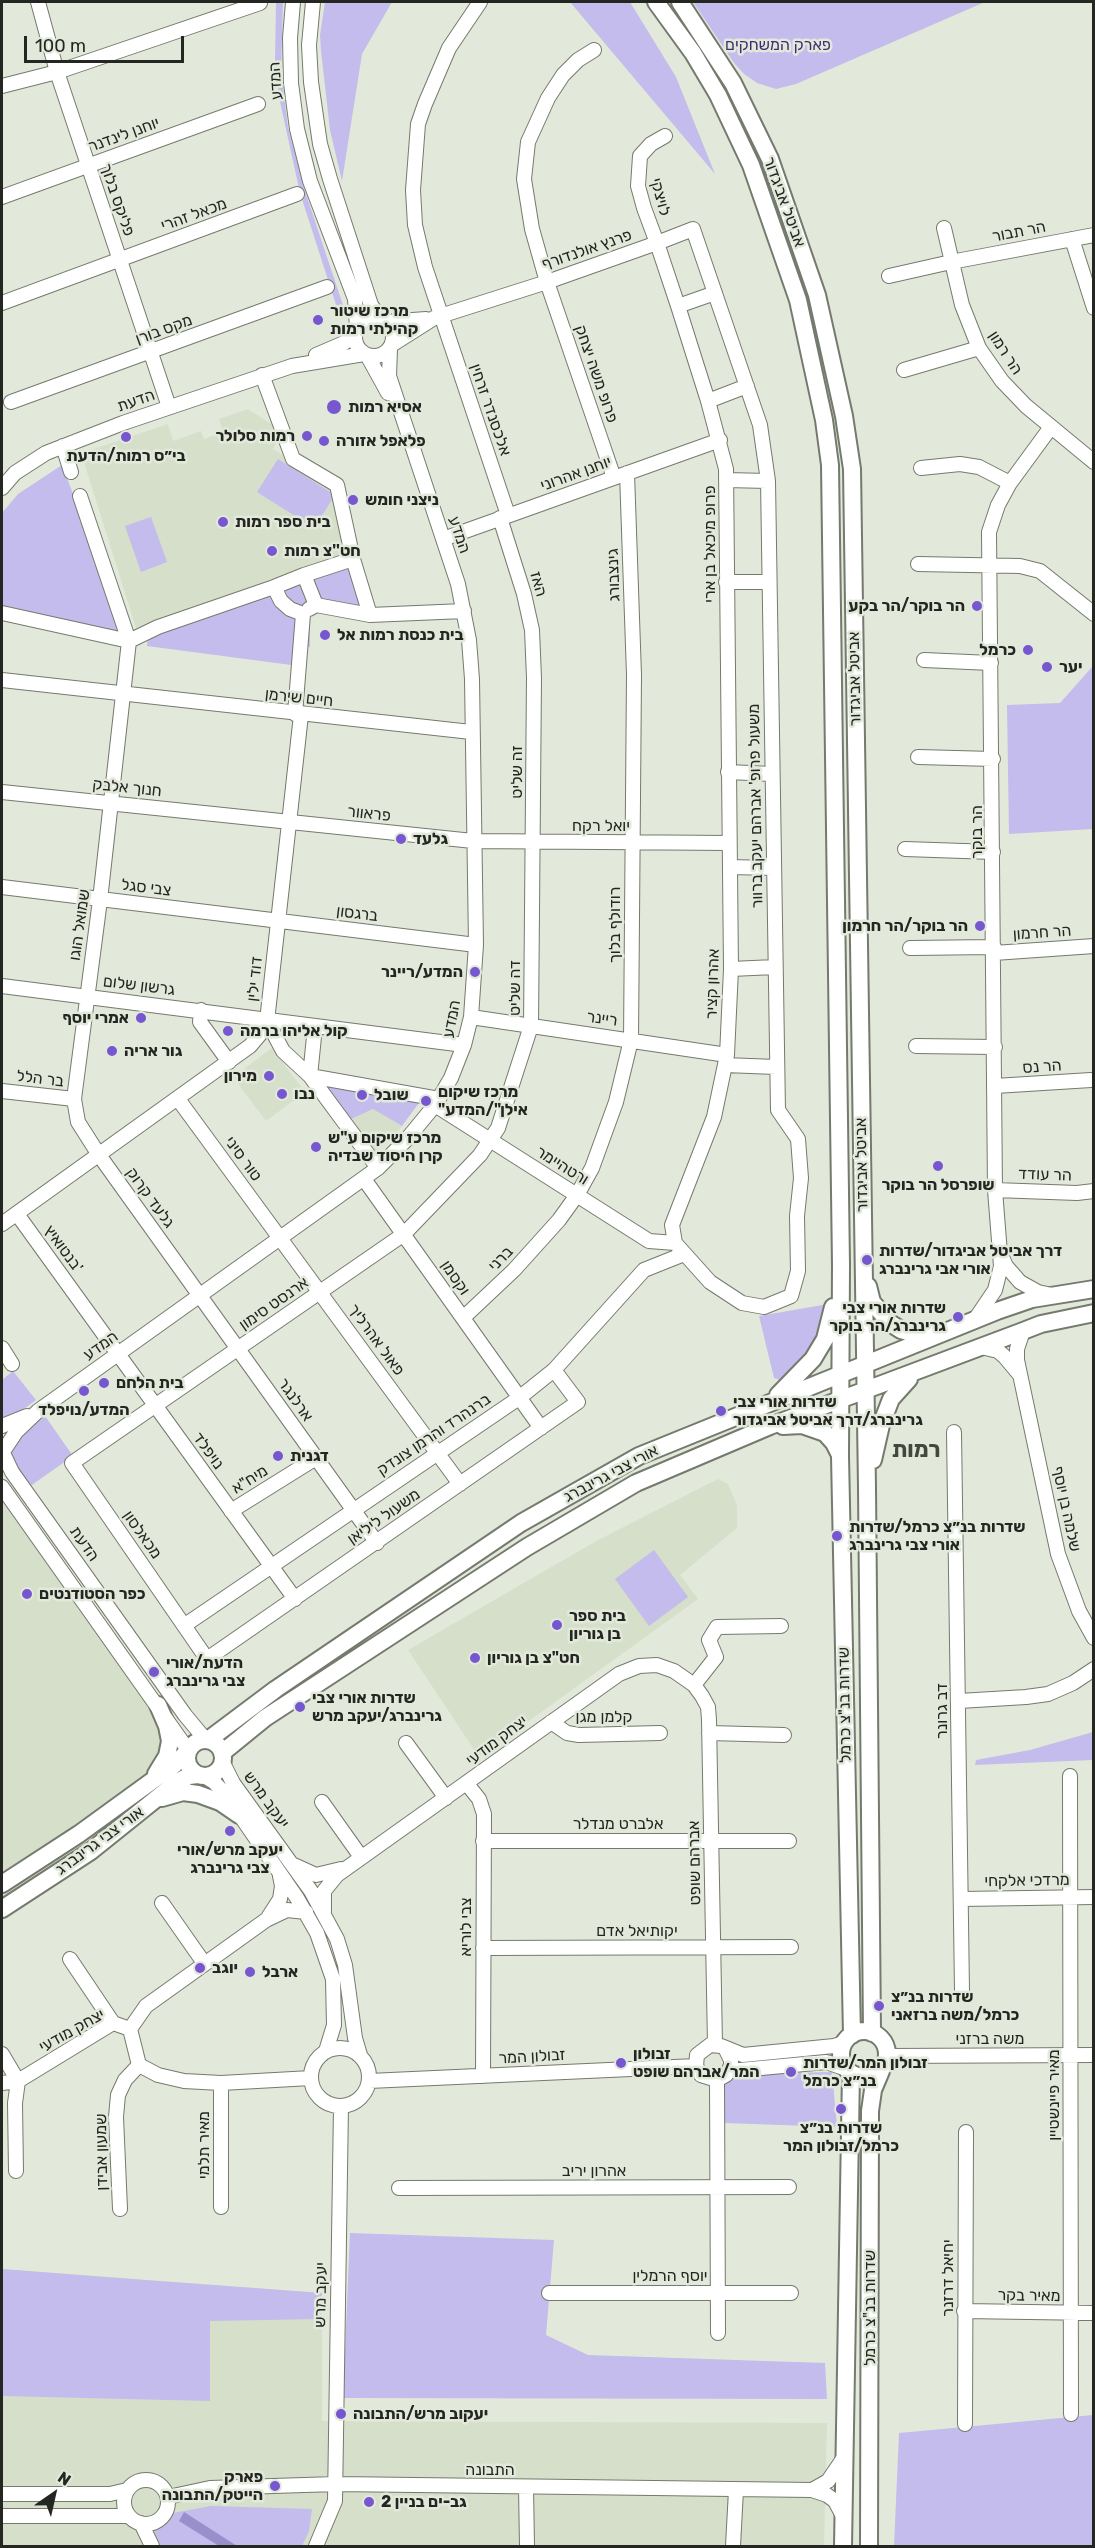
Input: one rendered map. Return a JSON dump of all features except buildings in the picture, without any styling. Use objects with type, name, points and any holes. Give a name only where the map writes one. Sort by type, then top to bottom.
[{"type":"main road","name":"אביטל אביגדור","points":[[656,2],[693,53],[718,95],[751,165],[798,300],[824,420],[830,465],[841,1265],[839,1376]]},
{"type":"main road","name":"אביטל אביגדור","points":[[680,2],[733,83],[770,159],[817,296],[844,416],[852,469],[866,1392]]},
{"type":"main road","points":[[771,1402],[803,1371],[825,1339],[841,1265]]},
{"type":"main road","points":[[864,1270],[872,1302],[882,1316],[901,1330],[915,1334],[932,1334],[967,1324]]},
{"type":"main road","name":"אורי צבי גרינברג","points":[[206,1739],[521,1523],[639,1456],[1032,1299],[1094,1289]]},
{"type":"main road","name":"אורי צבי גרינברג","points":[[222,1757],[265,1718],[527,1546],[636,1483],[770,1426],[922,1371],[1041,1324],[1094,1313]]},
{"type":"main road","points":[[867,1487],[881,1425],[891,1399],[906,1381],[922,1371]]},
{"type":"main road","name":"שדרות בנ\"צ כרמל","points":[[839,1376],[848,2039]]},
{"type":"main road","name":"שדרות בנ\"צ כרמל","points":[[866,1392],[872,2032]]},
{"type":"main road","points":[[770,1426],[802,1425],[815,1428],[825,1433],[834,1443],[840,1456]]},
{"type":"main road","points":[[147,1784],[164,1764],[169,1747],[167,1726],[158,1705]]},
{"type":"main road","points":[[206,1739],[217,1744],[222,1757],[214,1774],[201,1775],[189,1768],[188,1751],[195,1742],[206,1739]]},
{"type":"main road","name":"אורי צבי גרינברג","points":[[2,1884],[79,1834],[174,1764],[188,1751]]},
{"type":"main road","name":"אורי צבי גרינברג","points":[[2,1909],[91,1851],[182,1778],[201,1775]]},
{"type":"main road","points":[[150,1804],[176,1794],[198,1794],[220,1802],[238,1815]]},
{"type":"main road","points":[[865,2031],[872,2032],[884,2042],[884,2064],[869,2077],[849,2071],[841,2057],[848,2039],[865,2031]]},
{"type":"main road","name":"שדרות בנ\"צ כרמל","points":[[869,2547],[870,2111],[873,2090],[884,2064]]},
{"type":"main road","name":"שדרות בנ\"צ כרמל","points":[[843,2547],[849,2071]]},
{"type":"street","name":"פליקס בלוך","points":[[38,2],[57,72],[169,407]]},
{"type":"street","name":"המדע","points":[[293,2],[290,38],[291,83],[297,129],[310,181],[355,299],[356,331]]},
{"type":"street","points":[[313,2],[309,45],[310,82],[320,144],[371,305],[384,320],[392,330],[391,347],[382,356],[365,355],[356,345],[356,331],[370,318],[384,320]]},
{"type":"street","name":"אלכסנדר זרחין","points":[[480,2],[449,48],[418,124],[413,190],[416,225],[438,316],[504,517]]},
{"type":"street","points":[[2,86],[57,72],[260,3]]},
{"type":"street","name":"פרופ משה יצחק","points":[[594,50],[578,60],[563,75],[544,107],[528,142],[524,179],[532,229],[547,282],[621,475]]},
{"type":"street","name":"יוחנן לינדנר","points":[[2,197],[258,104]]},
{"type":"street","name":"לויצקי","points":[[657,243],[638,186],[637,171],[640,156],[651,144],[665,136]]},
{"type":"street","name":"מכאל זהרי","points":[[2,303],[297,194]]},
{"type":"street","name":"הר רמון","points":[[944,228],[962,305],[979,348],[1002,381],[1051,428],[1094,462]]},
{"type":"street","name":"משעול פרופ' אברהם יעקב ברוור","points":[[657,243],[693,230],[760,425],[768,482],[778,1110],[798,1139],[801,1178],[797,1216],[798,1271],[791,1296],[764,1307],[742,1303],[710,1282],[680,1249]]},
{"type":"street","name":"הר תבור","points":[[889,276],[1094,235]]},
{"type":"street","points":[[1072,239],[1094,308]]},
{"type":"street","name":"פרנץ אולנדורף","points":[[384,320],[438,316],[547,282],[657,243],[720,440]]},
{"type":"street","name":"מקס בורן","points":[[11,402],[327,287]]},
{"type":"street","points":[[678,306],[715,293]]},
{"type":"street","name":"פרנץ אולנדורף","points":[[391,347],[438,316]]},
{"type":"street","name":"הדעת","points":[[2,488],[28,463],[63,446],[169,407],[292,366],[344,343],[356,331]]},
{"type":"street","name":"המדע","points":[[3,1450],[16,1432],[38,1411],[378,1168],[407,1139],[437,1102],[454,1071],[464,1045],[471,1017],[476,945],[472,680],[464,611],[389,375],[391,347]]},
{"type":"street","points":[[904,370],[979,348]]},
{"type":"street","name":"המדע","points":[[365,355],[381,380],[409,439]]},
{"type":"street","name":"הדעת","points":[[292,366],[365,355]]},
{"type":"street","points":[[262,375],[293,459],[337,485],[353,559],[370,615]]},
{"type":"street","points":[[708,401],[747,386]]},
{"type":"street","name":"הר בוקר","points":[[967,1324],[995,1290],[999,1280],[1000,1254],[996,1190],[989,532],[998,505],[1010,483],[1051,428]]},
{"type":"street","name":"יוחנן אהרוני","points":[[443,539],[720,440]]},
{"type":"street","name":"פרופ מיכאל בן ארי","points":[[720,440],[726,480],[727,702]]},
{"type":"street","points":[[63,446],[71,472]]},
{"type":"street","points":[[921,468],[969,465],[979,467],[1010,483]]},
{"type":"street","name":"גינצבורג","points":[[621,475],[634,675]]},
{"type":"street","points":[[726,480],[768,482]]},
{"type":"street","points":[[80,495],[129,645]]},
{"type":"street","name":"האז","points":[[504,517],[525,594],[532,630],[534,703]]},
{"type":"street","points":[[2,613],[129,645],[158,627],[353,559]]},
{"type":"street","points":[[918,564],[1020,566],[1041,572],[1094,614]]},
{"type":"street","points":[[304,575],[316,605]]},
{"type":"street","points":[[726,582],[769,582]]},
{"type":"street","points":[[274,587],[280,600],[290,609],[303,614],[316,605],[370,615],[464,611]]},
{"type":"street","name":"דוד ילין","points":[[2,1224],[250,1046],[267,1021],[289,822],[303,614]]},
{"type":"street","name":"שמואל הוגו","points":[[99,1155],[78,1122],[74,1100],[100,900],[129,645]]},
{"type":"street","points":[[924,660],[991,663]]},
{"type":"street","name":"רודולף בלוך","points":[[577,1195],[592,1168],[616,1102],[631,1040],[634,675]]},
{"type":"street","name":"חיים שירמן","points":[[2,680],[471,732]]},
{"type":"street","name":"אהרון קציר","points":[[680,1249],[672,1225],[714,1117],[726,1060],[731,969],[727,702]]},
{"type":"street","name":"זה שליט","points":[[533,842],[534,703]]},
{"type":"street","points":[[918,757],[993,759]]},
{"type":"street","points":[[728,772],[772,774]]},
{"type":"street","name":"חנוך אלבק","points":[[2,792],[289,822]]},
{"type":"street","name":"פראוור","points":[[289,822],[473,841]]},
{"type":"street","name":"יואל רקח","points":[[473,841],[729,843]]},
{"type":"street","name":"דה שליט","points":[[490,1141],[498,1128],[531,1026],[533,842]]},
{"type":"street","points":[[905,849],[993,852]]},
{"type":"street","points":[[729,867],[773,868]]},
{"type":"street","name":"צבי סגל","points":[[2,888],[278,921]]},
{"type":"street","name":"ברגסון","points":[[278,921],[476,945]]},
{"type":"street","name":"הר חרמון","points":[[910,948],[994,950],[1094,946]]},
{"type":"street","points":[[731,969],[775,967]]},
{"type":"street","name":"גרשון שלום","points":[[2,986],[464,1045]]},
{"type":"street","points":[[201,1010],[200,1022],[229,1062]]},
{"type":"street","name":"ריינר","points":[[471,1017],[631,1040],[726,1060],[776,1067]]},
{"type":"street","points":[[267,1021],[283,1051],[310,1076],[378,1168]]},
{"type":"street","points":[[310,1076],[315,1027]]},
{"type":"street","points":[[916,1046],[995,1047]]},
{"type":"street","points":[[310,1076],[437,1102]]},
{"type":"street","name":"הר נס","points":[[995,1086],[1091,1080]]},
{"type":"street","name":"בר הלל","points":[[2,1090],[74,1100]]},
{"type":"street","name":"טור סיני","points":[[178,1099],[320,1292]]},
{"type":"street","name":"ורטהיימר","points":[[437,1102],[490,1141],[649,1241],[680,1249]]},
{"type":"street","name":"ארנסט סימון","points":[[72,1463],[404,1234],[480,1155],[490,1141]]},
{"type":"street","name":"גלעד קרוק","points":[[99,1155],[200,1296]]},
{"type":"street","name":"וקסמן","points":[[364,1179],[542,1428]]},
{"type":"street","name":"הר עודד","points":[[996,1190],[1077,1193],[1094,1191]]},
{"type":"street","name":"ברני","points":[[464,1318],[514,1270],[560,1220],[577,1195]]},
{"type":"street","name":"בנטואיץ'","points":[[17,1214],[119,1354]]},
{"type":"street","name":"ברנהרד והרמן צונדק","points":[[185,1625],[519,1398],[554,1370],[644,1270],[680,1249]]},
{"type":"street","points":[[1000,1254],[1006,1266],[1020,1282],[1038,1292],[1053,1295]]},
{"type":"street","name":"פאול אהרליך","points":[[320,1292],[460,1484]]},
{"type":"street","name":"ארלנגר","points":[[200,1296],[377,1543]]},
{"type":"street","name":"שלמה בן יוסף","points":[[1023,1331],[1017,1349],[1022,1382],[1058,1554],[1079,1611],[1094,1638]]},
{"type":"street","name":"שלמה בן יוסף","points":[[981,1347],[998,1351],[1004,1356],[1012,1363],[1022,1382]]},
{"type":"street","points":[[2,1348],[12,1364]]},
{"type":"street","name":"נויפלד","points":[[119,1354],[295,1599]]},
{"type":"street","name":"משעול ליליאן","points":[[185,1625],[207,1659],[377,1543],[578,1402],[554,1370]]},
{"type":"street","name":"המדע","points":[[2,1426],[38,1411]]},
{"type":"street","name":"דב גרונר","points":[[954,1432],[962,1990]]},
{"type":"street","name":"הדעת","points":[[3,1450],[12,1472],[185,1715],[206,1739]]},
{"type":"street","name":"מיח\"א","points":[[231,1510],[316,1458]]},
{"type":"street","name":"מכאלסון","points":[[72,1463],[185,1625]]},
{"type":"street","name":"הדעת","points":[[2,1487],[158,1705],[188,1751]]},
{"type":"street","points":[[694,1685],[716,1657],[709,1640],[717,1627],[781,1626]]},
{"type":"street","name":"יצחק מודעי","points":[[324,1912],[324,1891],[331,1880],[346,1867],[467,1784],[619,1674],[639,1666],[657,1665],[674,1671]]},
{"type":"street","points":[[959,1701],[1048,1694],[1074,1683],[1094,1669]]},
{"type":"street","name":"אברהם שופט","points":[[674,1671],[694,1685],[708,1707],[713,1947],[721,2047]]},
{"type":"street","name":"קלמן מגן","points":[[551,1722],[567,1733],[579,1735],[660,1733]]},
{"type":"street","points":[[710,1733],[784,1735]]},
{"type":"street","points":[[406,1743],[446,1798]]},
{"type":"street","name":"יעקב מרש","points":[[222,1757],[233,1783],[324,1912],[337,1939],[345,1965],[355,2038],[360,2055]]},
{"type":"street","name":"יעקב מרש","points":[[201,1775],[218,1786],[278,1871],[306,1912],[327,1954],[333,1979],[334,2025],[326,2051]]},
{"type":"street","name":"מאיר פיינשטיין","points":[[1070,1776],[1071,2414]]},
{"type":"street","name":"צבי לוריא","points":[[467,1784],[479,1799],[484,1814],[483,2076]]},
{"type":"street","points":[[322,1802],[361,1857]]},
{"type":"street","name":"אלברט מנדלר","points":[[483,1841],[789,1841]]},
{"type":"street","name":"יצחק מודעי","points":[[289,1860],[303,1870],[316,1875],[331,1873],[346,1867]]},
{"type":"street","name":"יצחק מודעי","points":[[266,1920],[280,1899],[282,1886],[278,1871]]},
{"type":"street","name":"מרדכי אלקחי","points":[[961,1899],[1094,1897]]},
{"type":"street","points":[[162,1903],[204,1963]]},
{"type":"street","name":"יצחק מודעי","points":[[2,2083],[18,2081],[113,2023],[130,2029],[146,2006],[266,1920],[287,1910],[306,1912]]},
{"type":"street","name":"יקותיאל אדם","points":[[483,1948],[791,1947]]},
{"type":"street","points":[[70,1959],[113,2023]]},
{"type":"street","points":[[130,2029],[139,2064],[158,2075],[184,2081],[221,2083],[311,2078]]},
{"type":"street","points":[[848,2039],[834,2046],[743,2055],[721,2047],[700,2051],[696,2066],[706,2079],[717,2080],[729,2071],[826,2062],[849,2071]]},
{"type":"street","points":[[721,2047],[731,2060],[729,2071]]},
{"type":"street","points":[[344,2048],[360,2055],[366,2063],[369,2081],[363,2096],[357,2101],[342,2106],[324,2101],[313,2087],[311,2078],[315,2063],[326,2051],[344,2048]]},
{"type":"street","points":[[2,2054],[18,2081],[15,2103],[16,2171]]},
{"type":"street","name":"משה ברזני","points":[[884,2064],[1094,2055]]},
{"type":"street","name":"שמעון אבידן","points":[[120,2209],[116,2117],[118,2094],[125,2080],[139,2064]]},
{"type":"street","name":"זבולון המר","points":[[369,2081],[696,2066]]},
{"type":"street","points":[[717,2080],[718,2333]]},
{"type":"street","name":"מאיר תלמי","points":[[221,2083],[221,2207]]},
{"type":"street","name":"יעקב מרש","points":[[316,2547],[335,2501],[342,2106]]},
{"type":"street","name":"יחיאל דרזנר","points":[[965,2424],[966,2132]]},
{"type":"street","name":"אהרון יריב","points":[[399,2188],[789,2187]]},
{"type":"street","name":"יוסף הרמלין","points":[[549,2293],[791,2293]]},
{"type":"street","name":"מאיר בקר","points":[[964,2311],[1094,2313]]},
{"type":"street","points":[[812,2490],[828,2481],[843,2460]]},
{"type":"street","points":[[2,2516],[135,2520],[156,2522],[162,2518],[169,2505],[168,2497],[161,2484],[147,2479],[134,2482],[127,2490],[124,2503],[135,2520],[152,2547]]},
{"type":"street","name":"התבונה","points":[[168,2497],[210,2488],[336,2484],[812,2490]]},
{"type":"street","points":[[526,2487],[527,2547]]},
{"type":"street","points":[[2,2494],[110,2494],[127,2490]]},
{"type":"street","points":[[733,2547],[735,2490]]},
{"type":"street","points":[[812,2490],[827,2495],[835,2501],[843,2516]]},
{"type":"shaded area","name":"בית ספר רמות","points":[[248,409],[283,432],[273,449],[333,487],[352,558],[136,628],[83,459],[90,457],[88,451],[168,424],[173,441],[201,431],[204,439],[223,432],[219,419]]},
{"type":"shaded area","points":[[272,1048],[305,1092],[266,1121],[233,1077]]},
{"type":"shaded area","points":[[373,1109],[402,1126],[390,1141],[372,1153],[347,1121]]},
{"type":"shaded area","name":"בית ספר בן גוריון","points":[[718,1479],[728,1484],[737,1505],[737,1528],[680,1575],[698,1599],[479,1757],[408,1650],[598,1540]]},
{"type":"shaded area","points":[[2,1485],[190,1753],[191,1763],[180,1791],[95,1859],[2,1918]]},
{"type":"shaded area","points":[[2,2269],[322,2293],[322,2421],[827,2423],[824,2546],[2,2546]]},
{"type":"shaded area","points":[[184,2512],[237,2546],[219,2546],[179,2521]]},
{"type":"green space","points":[[276,2],[283,2],[281,72],[288,127],[305,191],[345,311],[339,314],[300,193],[279,97],[275,61]]},
{"type":"green space","points":[[325,2],[392,2],[362,54],[342,181],[330,130],[321,51],[320,35]]},
{"type":"green space","points":[[570,2],[630,2],[676,77],[715,174]]},
{"type":"green space","name":"פארק המשחקים","points":[[693,2],[985,2],[796,84],[776,89],[757,83],[744,74],[734,63]]},
{"type":"green space","points":[[278,459],[335,495],[314,528],[257,492]]},
{"type":"green space","points":[[62,465],[129,641],[2,613],[2,513],[18,494]]},
{"type":"green space","points":[[151,517],[167,562],[141,572],[125,526]]},
{"type":"green space","points":[[352,558],[370,615],[310,611],[310,647],[300,647],[299,666],[147,646],[149,623]]},
{"type":"green space","points":[[1093,666],[1093,829],[1009,834],[1007,705],[1060,703]]},
{"type":"green space","points":[[310,1076],[424,1096],[402,1126],[373,1109],[347,1121]]},
{"type":"green space","points":[[834,1303],[830,1321],[791,1384],[774,1378],[759,1316]]},
{"type":"green space","points":[[13,1371],[36,1400],[2,1423],[2,1380]]},
{"type":"green space","points":[[45,1416],[73,1456],[29,1487],[11,1461],[13,1442],[19,1434]]},
{"type":"green space","points":[[654,1550],[688,1597],[649,1626],[615,1579]]},
{"type":"green space","points":[[1093,1732],[1093,1760],[975,1765],[976,1760],[1030,1750]]},
{"type":"green space","points":[[832,2072],[837,2127],[725,2123],[724,2085],[733,2074]]},
{"type":"green space","points":[[350,2233],[554,2240],[546,2335],[588,2355],[825,2363],[827,2399],[343,2398]]},
{"type":"green space","points":[[2,2269],[322,2293],[319,2319],[210,2321],[210,2401],[2,2396]]},
{"type":"green space","points":[[1093,2415],[1093,2546],[894,2546],[899,2433]]},
{"type":"green space","points":[[211,2506],[312,2509],[309,2531],[302,2546],[161,2546],[153,2529],[173,2513]]},
{"type":"place","name":"מרכז שיטור קהילתי רמות","points":[[318,320]]},
{"type":"place","name":"אסיא רמות","points":[[334,407]]},
{"type":"place","name":"רמות סלולר","points":[[307,436]]},
{"type":"place","name":"בי״ס רמות/הדעת","points":[[126,437]]},
{"type":"place","name":"פלאפל אזורה","points":[[324,441]]},
{"type":"place","name":"ניצני חומש","points":[[353,500]]},
{"type":"place","name":"בית ספר רמות","points":[[223,522]]},
{"type":"place","name":"חט''צ רמות","points":[[272,551]]},
{"type":"place","name":"הר בוקר/הר בקע","points":[[977,606]]},
{"type":"place","name":"בית כנסת רמות אל","points":[[325,635]]},
{"type":"place","name":"כרמל","points":[[1028,650]]},
{"type":"place","name":"יער","points":[[1047,667]]},
{"type":"place","name":"גלעד","points":[[401,839]]},
{"type":"place","name":"הר בוקר/הר חרמון","points":[[980,926]]},
{"type":"place","name":"המדע/ריינר","points":[[475,972]]},
{"type":"place","name":"אמרי יוסף","points":[[141,1018]]},
{"type":"place","name":"קול אליהו ברמה","points":[[228,1031]]},
{"type":"place","name":"גור אריה","points":[[112,1051]]},
{"type":"place","name":"מירון","points":[[269,1076]]},
{"type":"place","name":"נבו","points":[[282,1094]]},
{"type":"place","name":"שובל","points":[[362,1095]]},
{"type":"place","name":"מרכז שיקום \"אילן\"/המדע","points":[[426,1101]]},
{"type":"place","name":"מרכז שיקום ע\"ש קרן היסוד שבדיה","points":[[316,1147]]},
{"type":"place","name":"שופרסל הר בוקר","points":[[938,1166]]},
{"type":"place","name":"דרך אביטל אביגדור/שדרות אורי אבי גרינברג","points":[[867,1260]]},
{"type":"place","name":"שדרות אורי צבי גרינברג/הר בוקר","points":[[958,1317]]},
{"type":"place","name":"בית הלחם","points":[[104,1383]]},
{"type":"place","name":"המדע/נויפלד","points":[[84,1391]]},
{"type":"place","name":"שדרות אורי צבי גרינברג/דרך אביטל אביגדור","points":[[721,1411]]},
{"type":"place","name":"דגנית","points":[[278,1456]]},
{"type":"place","name":"שדרות בנ״צ כרמל/שדרות אורי צבי גרינברג","points":[[837,1536]]},
{"type":"place","name":"כפר הסטודנטים","points":[[27,1594]]},
{"type":"place","name":"בית ספר בן גוריון","points":[[557,1625]]},
{"type":"place","name":"חט\"צ בן גוריון","points":[[475,1658]]},
{"type":"place","name":"הדעת/אורי צבי גרינברג","points":[[154,1672]]},
{"type":"place","name":"שדרות אורי צבי גרינברג/יעקב מרש","points":[[300,1707]]},
{"type":"place","name":"יעקב מרש/אורי צבי גרינברג","points":[[230,1831]]},
{"type":"place","name":"יוגב","points":[[200,1968]]},
{"type":"place","name":"ארבל","points":[[250,1972]]},
{"type":"place","name":"שדרות בנ״צ כרמל/משה ברזאני","points":[[879,2006]]},
{"type":"place","name":"זבולון המר/אברהם שופט","points":[[621,2063]]},
{"type":"place","name":"זבולון המר/שדרות בנ״צ כרמל","points":[[791,2072]]},
{"type":"place","name":"שדרות בנ״צ כרמל/זבולון המר","points":[[841,2109]]},
{"type":"place","name":"יעקוב מרש/התבונה","points":[[341,2414]]},
{"type":"place","name":"פארק הייטק/התבונה","points":[[275,2486]]},
{"type":"place","name":"גב-ים בניין 2","points":[[369,2502]]},
{"type":"district","name":"רמות","points":[[916,1451]]}]
